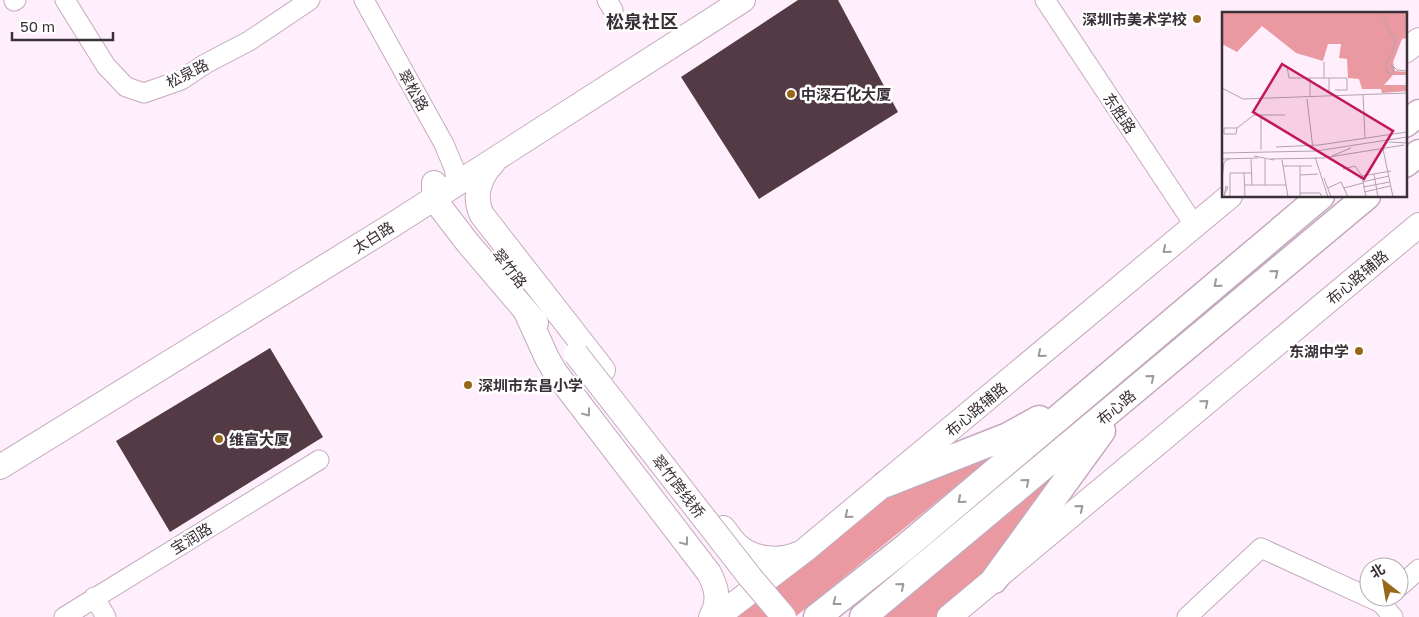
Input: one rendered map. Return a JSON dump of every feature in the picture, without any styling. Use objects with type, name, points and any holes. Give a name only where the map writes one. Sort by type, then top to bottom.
[{"type":"highway","points":[[1406,123],[1419,113]]},
{"type":"highway","points":[[1406,163],[1419,153]]},
{"type":"highway","name":"布心路","points":[[817,617],[902,550],[1318,198]]},
{"type":"highway","name":"布心路","points":[[863,617],[1365,198]]},
{"type":"highway","points":[[886,484],[1008,436],[1092,390]]},
{"type":"highway","points":[[994,580],[1124,400]]},
{"type":"main road","name":"太白路","points":[[0,467],[445,184],[720,0]]},
{"type":"main road","name":"太白路","points":[[0,449],[445,184],[499,156],[743,0]]},
{"type":"main road","points":[[1406,50],[1419,40]]},
{"type":"main road","name":"翠竹路","points":[[499,156],[483,175],[477,196],[478,207],[486,220],[567,324],[572,357]]},
{"type":"main road","name":"翠竹路","points":[[445,184],[467,242],[526,312],[572,357]]},
{"type":"main road","name":"翠竹路","points":[[445,184],[572,357]]},
{"type":"main road","name":"布心路辅路","points":[[717,617],[805,550],[886,484],[1228,198]]},
{"type":"main road","name":"布心路辅路","points":[[949,617],[1419,225]]},
{"type":"main road","points":[[526,312],[555,372],[714,581],[717,603],[711,617]]},
{"type":"main road","points":[[567,324],[734,542],[741,557],[737,569],[730,575],[721,578],[709,573]]},
{"type":"main road","name":"翠竹跨线桥","points":[[572,357],[728,567],[771,617]]},
{"type":"main road","name":"翠竹跨线桥","points":[[572,357],[784,617]]},
{"type":"main road","points":[[734,542],[745,551],[768,558],[791,557],[805,550]]},
{"type":"street","name":"松泉路","points":[[65,0],[106,66],[126,87],[144,93],[181,80],[205,64],[248,41],[310,0]]},
{"type":"street","name":"翠松路","points":[[364,0],[444,144],[445,184]]},
{"type":"street","name":"东胜路","points":[[1044,0],[1195,226]]},
{"type":"street","name":"宝润路","points":[[64,617],[319,460]]},
{"type":"street","points":[[1187,617],[1262,548],[1359,593]]},
{"type":"street","points":[[1409,578],[1419,570]]},
{"type":"street","points":[[94,597],[106,617]]},
{"type":"shaded area","points":[[999,451],[795,617],[735,617],[880,501]]},
{"type":"shaded area","points":[[1073,457],[987,580],[941,617],[877,617]]},
{"type":"building","name":"中深石化大厦","points":[[798,0],[838,0],[898,112],[759,199],[681,77]]},
{"type":"building","name":"维富大厦","points":[[270,348],[323,437],[170,532],[116,441]]},
{"type":"place","name":"深圳市美术学校","points":[[1197,19]]},
{"type":"place","name":"中深石化大厦","points":[[791,94]]},
{"type":"place","name":"东湖中学","points":[[1359,351]]},
{"type":"place","name":"深圳市东昌小学","points":[[468,385]]},
{"type":"place","name":"维富大厦","points":[[219,439]]},
{"type":"district","name":"松泉社区","points":[[642,21]]}]
